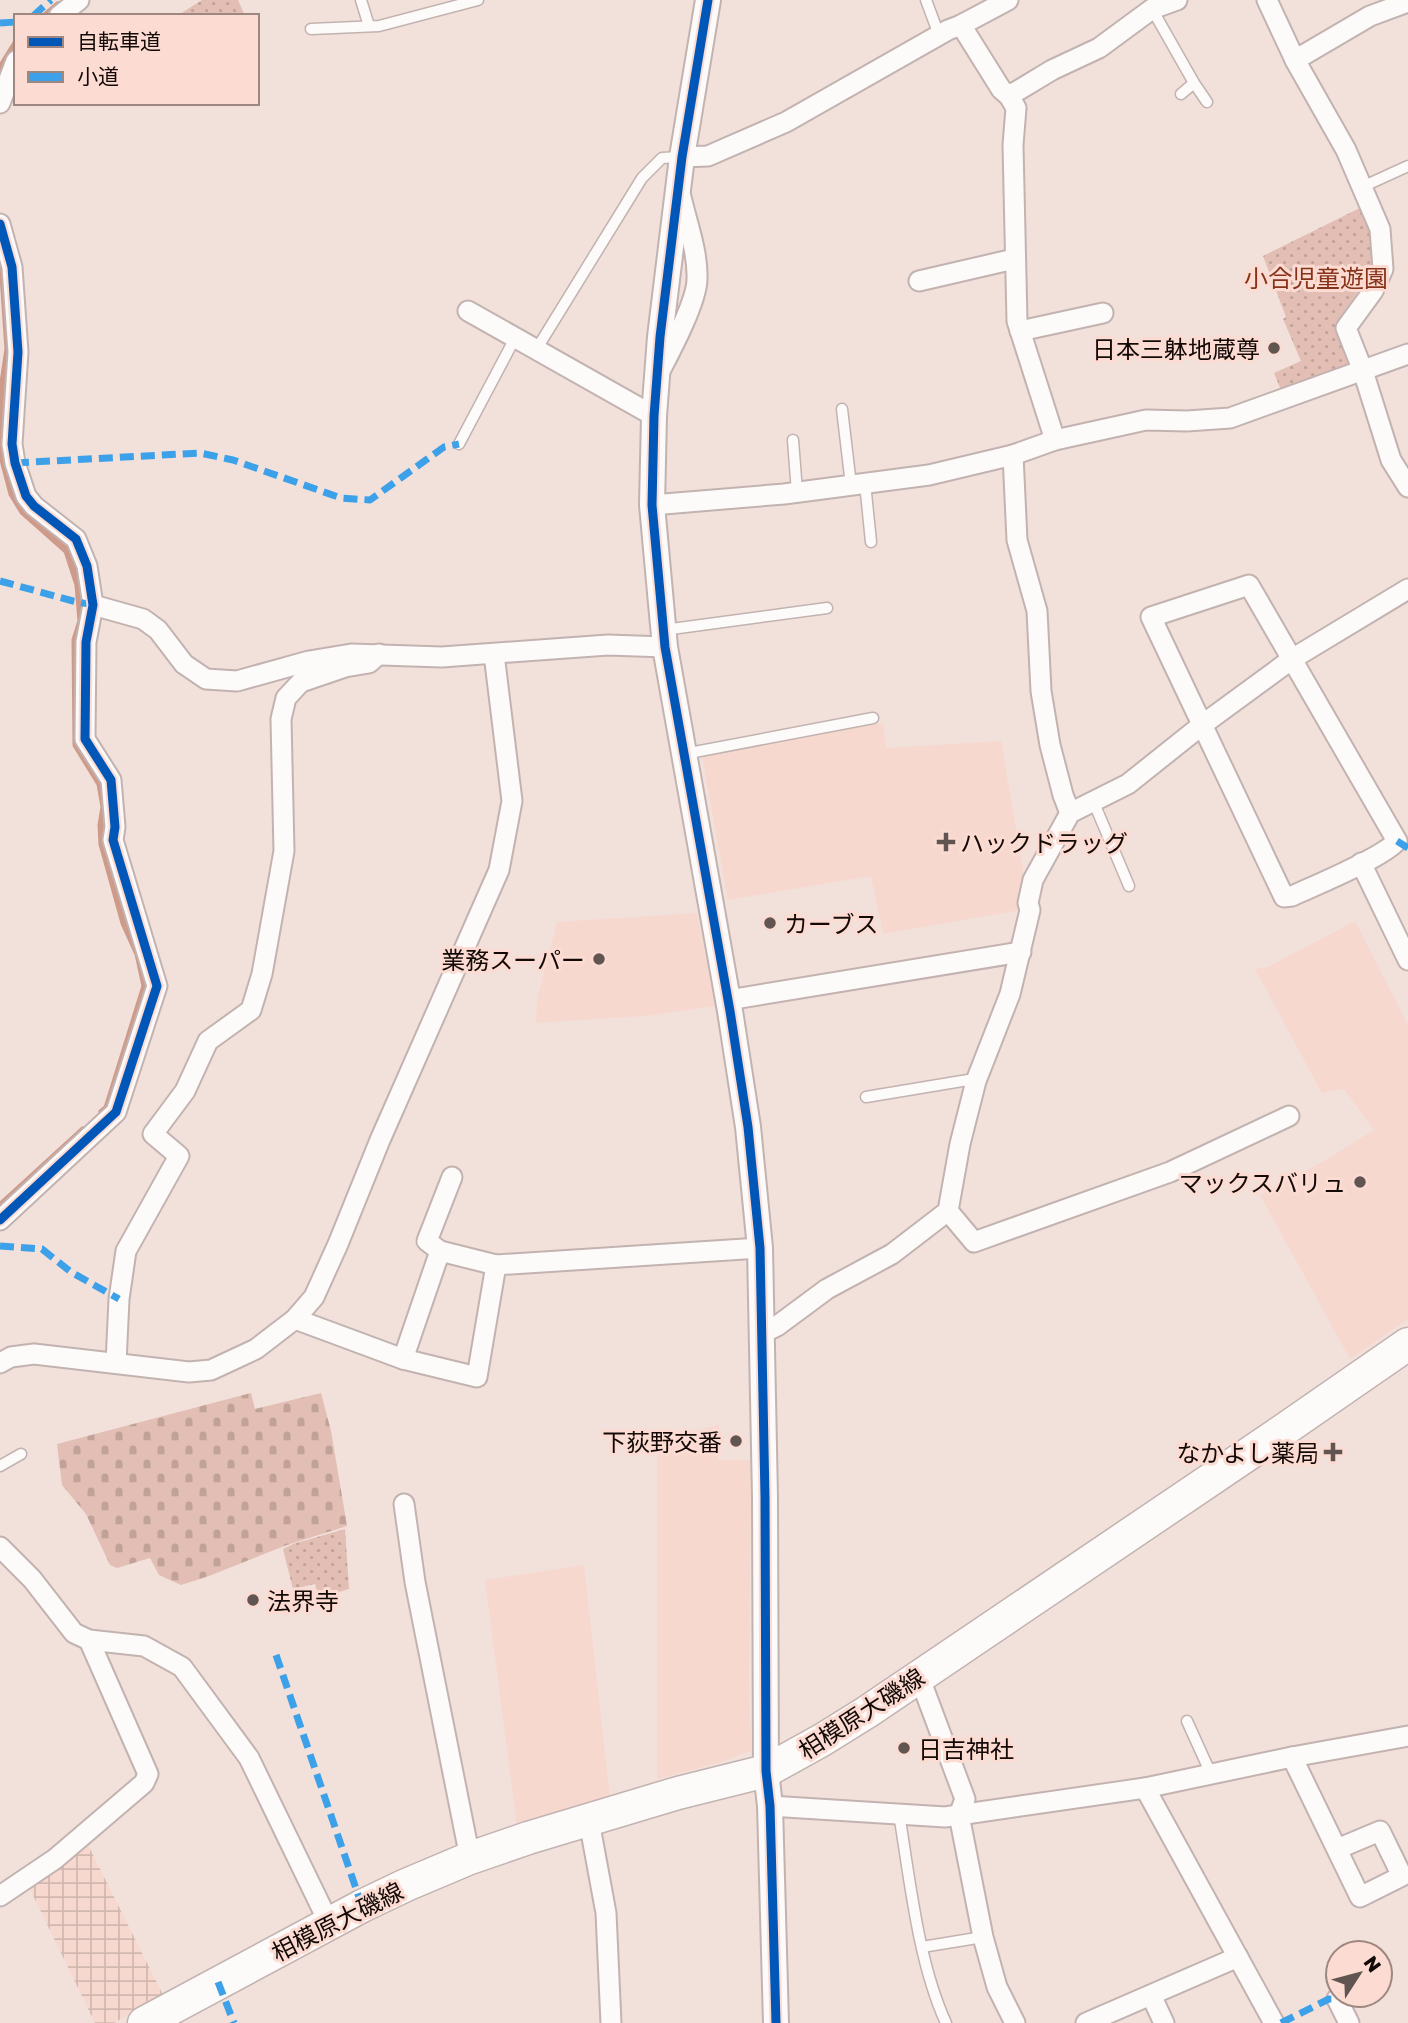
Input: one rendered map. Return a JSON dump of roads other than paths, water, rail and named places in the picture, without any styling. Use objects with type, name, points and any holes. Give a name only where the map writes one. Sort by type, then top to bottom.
[{"type":"main road","name":"相模原大磯線","points":[[144,2023],[182,2014],[330,1923],[406,1885],[470,1858],[678,1793],[766,1771],[822,1740],[919,1676],[1408,1344]]},
{"type":"street","points":[[62,14],[79,0]]},
{"type":"street","points":[[708,0],[678,186],[657,377],[652,505],[664,639],[728,1000],[748,1127],[760,1248],[766,1771],[770,1806],[776,2023]]},
{"type":"street","points":[[682,157],[708,156],[786,122],[939,35],[1008,0]]},
{"type":"street","points":[[1009,96],[1052,70],[1100,48],[1145,7],[1177,0]]},
{"type":"street","points":[[1267,0],[1295,60],[1346,150],[1380,229],[1383,268],[1373,291],[1346,328],[1363,371],[1391,460],[1408,487]]},
{"type":"street","points":[[1295,60],[1370,16],[1383,5],[1408,2]]},
{"type":"street","points":[[961,25],[1016,108],[1013,145],[1017,321],[1055,440]]},
{"type":"street","points":[[0,103],[14,66]]},
{"type":"street","points":[[0,224],[12,267],[17,340],[12,444],[15,463],[26,496],[34,506],[76,539],[87,566],[93,604],[86,642],[85,739],[111,780],[115,827],[113,840],[157,986],[116,1112],[0,1220]]},
{"type":"street","points":[[919,281],[1014,259]]},
{"type":"street","points":[[468,311],[654,416]]},
{"type":"street","points":[[1020,331],[1103,313]]},
{"type":"street","points":[[652,505],[797,492],[929,475],[1013,455],[1055,440],[1146,420],[1230,418],[1408,354]]},
{"type":"street","points":[[1013,455],[1017,540],[1037,611],[1041,691],[1050,745],[1070,813]]},
{"type":"street","points":[[1249,585],[1397,841],[1362,863],[1292,896],[1284,897],[1202,725],[1151,618],[1249,585]]},
{"type":"street","points":[[763,1333],[777,1326],[827,1289],[892,1254],[948,1211],[960,1144],[976,1081],[1010,994],[1021,952],[1033,880],[1070,813],[1128,784],[1292,659],[1408,589]]},
{"type":"street","points":[[93,604],[143,619],[158,631],[184,664],[206,679],[237,681],[309,661],[351,654],[442,657],[664,639]]},
{"type":"street","points":[[117,1363],[119,1299],[126,1251],[178,1156],[153,1134],[185,1091],[208,1041],[251,1010],[262,974],[284,850],[281,719],[286,698],[301,682],[345,667],[369,663],[379,654]]},
{"type":"street","points":[[0,1363],[11,1357],[34,1354],[189,1372],[211,1370],[256,1349],[295,1319],[314,1297],[499,870],[512,801],[494,654]]},
{"type":"street","points":[[1362,863],[1408,960]]},
{"type":"street","points":[[728,1000],[1021,952]]},
{"type":"street","points":[[948,1211],[974,1242],[1170,1172],[1289,1116]]},
{"type":"street","points":[[452,1177],[427,1241],[440,1251],[496,1265],[760,1248]]},
{"type":"street","points":[[403,1359],[440,1251]]},
{"type":"street","points":[[295,1319],[403,1359],[477,1377],[496,1265]]},
{"type":"street","points":[[404,1504],[415,1582],[470,1858]]},
{"type":"street","points":[[0,1547],[32,1579],[74,1633],[89,1640],[144,1646],[182,1667],[249,1758],[330,1923]]},
{"type":"street","points":[[0,1896],[55,1859],[144,1783],[148,1774],[89,1640]]},
{"type":"street","points":[[919,1676],[965,1799],[959,1815],[983,1937],[1009,2021]]},
{"type":"street","points":[[770,1806],[945,1817],[1145,1788],[1408,1736]]},
{"type":"street","points":[[1292,1757],[1337,1849]]},
{"type":"street","points":[[1145,1788],[1274,2023]]},
{"type":"street","points":[[589,1821],[606,1913],[611,2023]]},
{"type":"street","points":[[1086,2023],[1238,1957]]},
{"type":"street","points":[[1151,1995],[1164,2023]]},
{"type":"lane","points":[[361,0],[369,26]]},
{"type":"lane","points":[[311,29],[379,26],[478,0]]},
{"type":"lane","points":[[926,0],[939,35]]},
{"type":"lane","points":[[1145,7],[1207,102]]},
{"type":"lane","points":[[1181,94],[1194,83]]},
{"type":"lane","points":[[536,350],[642,178],[662,158],[682,157]]},
{"type":"lane","points":[[1362,187],[1408,166]]},
{"type":"lane","points":[[459,444],[515,338]]},
{"type":"lane","points":[[842,409],[871,542]]},
{"type":"lane","points":[[793,440],[797,492]]},
{"type":"lane","points":[[664,639],[827,608]]},
{"type":"lane","points":[[683,754],[873,718]]},
{"type":"lane","points":[[1094,803],[1129,886]]},
{"type":"lane","points":[[866,1097],[968,1080],[976,1081]]},
{"type":"lane","points":[[0,1466],[21,1454]]},
{"type":"lane","points":[[1187,1721],[1210,1774]]},
{"type":"lane","points":[[899,1814],[922,1947],[934,1998],[946,2023]]},
{"type":"lane","points":[[922,1947],[983,1937]]},
{"type":"waterway","points":[[47,14],[58,5]]},
{"type":"waterway","points":[[0,69],[14,46]]},
{"type":"waterway","points":[[0,268],[3,276],[8,349],[0,402],[3,460],[12,494],[23,512],[67,551],[78,585],[81,621],[75,640],[76,745],[100,784],[104,807],[102,844],[124,923],[138,954],[145,986],[107,1108],[102,1112]]},
{"type":"waterway","points":[[0,1206],[83,1130]]},
{"type":"place","name":"日本三躰地蔵尊","points":[[1274,348]]},
{"type":"place","name":"ハックドラッグ","points":[[946,842]]},
{"type":"place","name":"カーブス","points":[[770,923]]},
{"type":"place","name":"業務スーパー","points":[[599,959]]},
{"type":"place","name":"マックスバリュ","points":[[1360,1182]]},
{"type":"place","name":"下荻野交番","points":[[736,1441]]},
{"type":"place","name":"なかよし薬局","points":[[1333,1452]]},
{"type":"place","name":"法界寺","points":[[253,1600]]},
{"type":"place","name":"日吉神社","points":[[904,1748]]},
{"type":"park label","name":"小合児童遊園","points":[[1316,277]]}]
